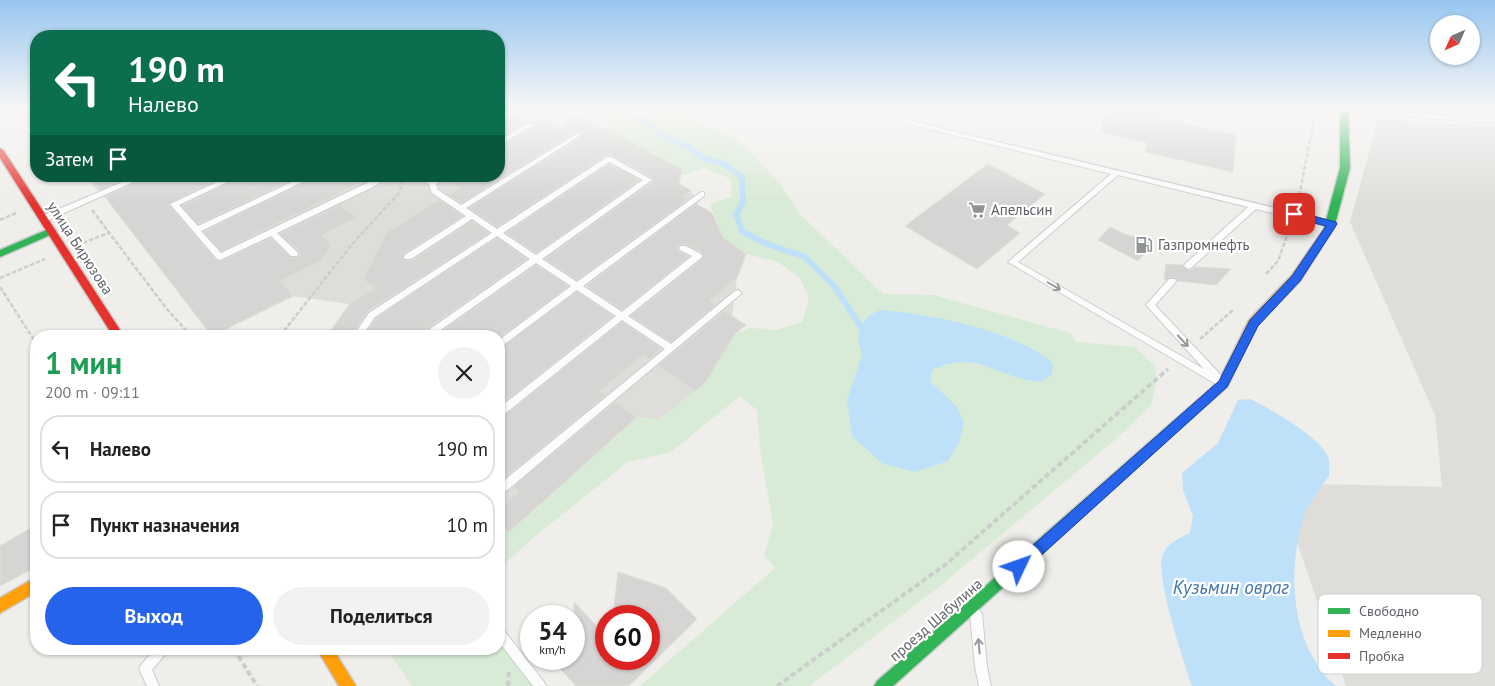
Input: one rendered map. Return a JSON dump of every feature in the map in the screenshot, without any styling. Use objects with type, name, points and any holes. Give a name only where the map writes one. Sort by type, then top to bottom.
[{"type":"main road","name":"проезд Шабулина","points":[[882,686],[975,606],[1223,384],[1254,323],[1296,278],[1332,224],[1345,168],[1345,140]]},
{"type":"main road","name":"улица Бирюзова","points":[[0,151],[116,330]]},
{"type":"main road","points":[[0,254],[51,231]]},
{"type":"main road","points":[[0,606],[30,588]]},
{"type":"main road","points":[[328,655],[348,686]]},
{"type":"lane","points":[[505,181],[570,140]]},
{"type":"lane","points":[[982,140],[1332,224]]},
{"type":"lane","points":[[361,330],[372,315],[609,159],[648,180],[435,330]]},
{"type":"lane","points":[[1118,172],[1012,262],[1223,384]]},
{"type":"lane","points":[[43,219],[130,182]]},
{"type":"lane","points":[[224,182],[174,204],[220,257],[375,182]]},
{"type":"lane","points":[[196,230],[299,182]]},
{"type":"lane","points":[[460,209],[503,182]]},
{"type":"lane","points":[[432,183],[435,192],[670,348]]},
{"type":"lane","points":[[505,340],[701,194]]},
{"type":"lane","points":[[1188,266],[1255,204]]},
{"type":"lane","points":[[408,257],[471,216]]},
{"type":"lane","points":[[272,232],[294,254]]},
{"type":"lane","points":[[505,408],[698,256],[683,248]]},
{"type":"lane","points":[[1172,281],[1150,305],[1223,384]]},
{"type":"lane","points":[[505,486],[738,294]]},
{"type":"lane","points":[[975,606],[980,667],[985,686]]},
{"type":"lane","points":[[505,641],[540,686]]},
{"type":"lane","points":[[154,686],[145,669],[157,655]]},
{"type":"path","points":[[1265,275],[1278,261],[1294,214],[1299,198],[1310,140]]},
{"type":"path","points":[[285,330],[353,243],[399,194],[403,182]]},
{"type":"path","points":[[108,233],[166,308],[186,330]]},
{"type":"path","points":[[0,287],[30,334]]},
{"type":"path","points":[[1190,348],[1239,304]]},
{"type":"path","points":[[777,686],[945,565],[1179,358]]},
{"type":"path","points":[[238,655],[256,686]]},
{"type":"shaded area","points":[[505,140],[626,140],[682,169],[679,184],[691,190],[699,206],[712,213],[723,238],[746,254],[737,278],[732,316],[746,325],[735,334],[706,381],[695,391],[659,420],[637,417],[509,532],[505,528],[505,330],[331,330],[349,304],[293,296],[224,330],[207,330],[109,201],[89,182],[505,182]]},
{"type":"shaded area","points":[[1372,140],[1495,140],[1495,686],[1346,686],[1342,674],[1482,674],[1482,594],[1318,594],[1318,604],[1277,483],[1442,487],[1435,415],[1350,222]]},
{"type":"green space","points":[[624,140],[737,140],[745,146],[779,182],[799,213],[883,294],[933,295],[1070,333],[1076,342],[1135,347],[1156,367],[1156,384],[1151,405],[1116,439],[939,587],[809,686],[640,686],[775,568],[764,555],[773,524],[760,450],[757,410],[740,396],[671,452],[628,462],[534,537],[505,564],[505,530],[509,532],[637,417],[659,420],[706,381],[735,334],[749,328],[776,330],[802,322],[809,299],[800,278],[778,262],[746,254],[723,238],[710,204],[731,197],[731,179],[703,168],[685,175]]},
{"type":"green space","points":[[505,641],[520,660],[520,670],[528,670],[540,686],[412,686],[391,655],[505,655]]},
{"type":"water","points":[[880,310],[947,320],[1017,341],[1053,363],[1052,374],[1041,382],[1026,380],[975,363],[962,362],[948,364],[932,370],[930,381],[957,407],[964,423],[959,443],[948,461],[915,472],[883,464],[852,436],[847,400],[862,355],[858,338],[861,327],[868,316]]},
{"type":"water","name":"Кузьмин овраг","points":[[1250,399],[1281,416],[1305,432],[1323,449],[1329,459],[1329,476],[1317,492],[1302,522],[1297,543],[1295,588],[1302,632],[1310,652],[1318,665],[1318,674],[1325,674],[1336,686],[1192,686],[1166,598],[1161,564],[1163,554],[1168,546],[1190,533],[1193,516],[1183,490],[1182,473],[1218,443],[1238,400]]},
{"type":"building","points":[[512,140],[562,140],[505,176],[505,144]]},
{"type":"building","points":[[578,140],[626,140],[682,169],[679,184],[691,190],[682,197],[688,199],[577,280],[545,259],[653,182],[653,178],[612,155],[606,155],[497,227],[469,208]]},
{"type":"building","points":[[1135,140],[1236,140],[1233,172],[1145,152],[1147,143]]},
{"type":"building","points":[[609,164],[639,180],[536,253],[506,233]]},
{"type":"building","name":"Апельсин","points":[[988,164],[1045,194],[1007,225],[1020,233],[977,269],[905,226]]},
{"type":"building","points":[[94,182],[118,182],[100,190]]},
{"type":"building","points":[[136,182],[213,182],[168,204],[219,262],[271,238],[290,257],[297,258],[300,255],[299,251],[280,234],[341,205],[356,218],[322,235],[331,245],[322,260],[280,281],[293,296],[224,330],[207,330],[105,197]]},
{"type":"building","points":[[230,182],[287,182],[198,224],[182,206]]},
{"type":"building","points":[[305,182],[362,182],[221,251],[204,232]]},
{"type":"building","points":[[451,182],[495,182],[461,203],[449,195],[460,188]]},
{"type":"building","points":[[440,200],[463,216],[404,253],[403,260],[412,261],[472,221],[489,233],[368,311],[355,330],[331,330],[350,304],[375,288],[363,279],[387,232]]},
{"type":"building","points":[[696,204],[712,213],[723,238],[746,254],[737,278],[709,301],[715,305],[671,342],[631,316],[702,259],[702,252],[687,244],[678,245],[678,251],[689,256],[622,310],[586,286]]},
{"type":"building","points":[[1110,227],[1153,244],[1138,261],[1098,240]]},
{"type":"building","points":[[497,238],[527,259],[425,330],[368,330],[376,318]]},
{"type":"building","points":[[1166,264],[1182,265],[1189,271],[1195,267],[1231,269],[1216,285],[1178,281],[1175,277],[1164,280]]},
{"type":"building","points":[[536,265],[568,286],[505,333],[505,330],[444,330]]},
{"type":"building","points":[[577,292],[613,316],[505,401],[505,345]]},
{"type":"building","points":[[724,311],[746,325],[735,334],[706,381],[695,391],[658,366]]},
{"type":"building","points":[[622,322],[662,349],[649,359],[643,355],[600,391],[606,395],[505,477],[505,415]]},
{"type":"building","points":[[615,402],[637,417],[509,532],[505,528],[505,504],[519,492],[513,487]]},
{"type":"building","points":[[30,528],[30,570],[0,586],[0,546]]},
{"type":"building","points":[[618,572],[666,588],[697,619],[660,655],[660,605],[614,605]]},
{"type":"building","points":[[585,614],[595,624],[595,670],[645,670],[629,686],[576,686],[562,670],[585,670]]},
{"type":"waterway","points":[[673,140],[688,147],[705,159],[724,164],[742,177],[743,203],[736,214],[742,231],[762,242],[805,257],[835,287],[861,327]]},
{"type":"traffic: fast","points":[[1329,228],[1345,168],[1345,140]]},
{"type":"traffic: fast","points":[[0,254],[51,231]]},
{"type":"traffic: fast","points":[[882,686],[1188,415]]},
{"type":"traffic: slow","points":[[1188,415],[1223,384],[1253,323],[1296,278],[1329,228]]},
{"type":"traffic: slow","points":[[0,606],[30,588]]},
{"type":"traffic: slow","points":[[328,655],[348,686]]},
{"type":"traffic: jam","points":[[0,151],[115,330]]},
{"type":"place","name":"Апельсин","points":[[977,210]]},
{"type":"place","name":"Газпромнефть","points":[[1144,245]]},
{"type":"route","points":[[1019,567],[1223,384],[1254,323],[1296,278],[1332,224],[1294,214]]}]
